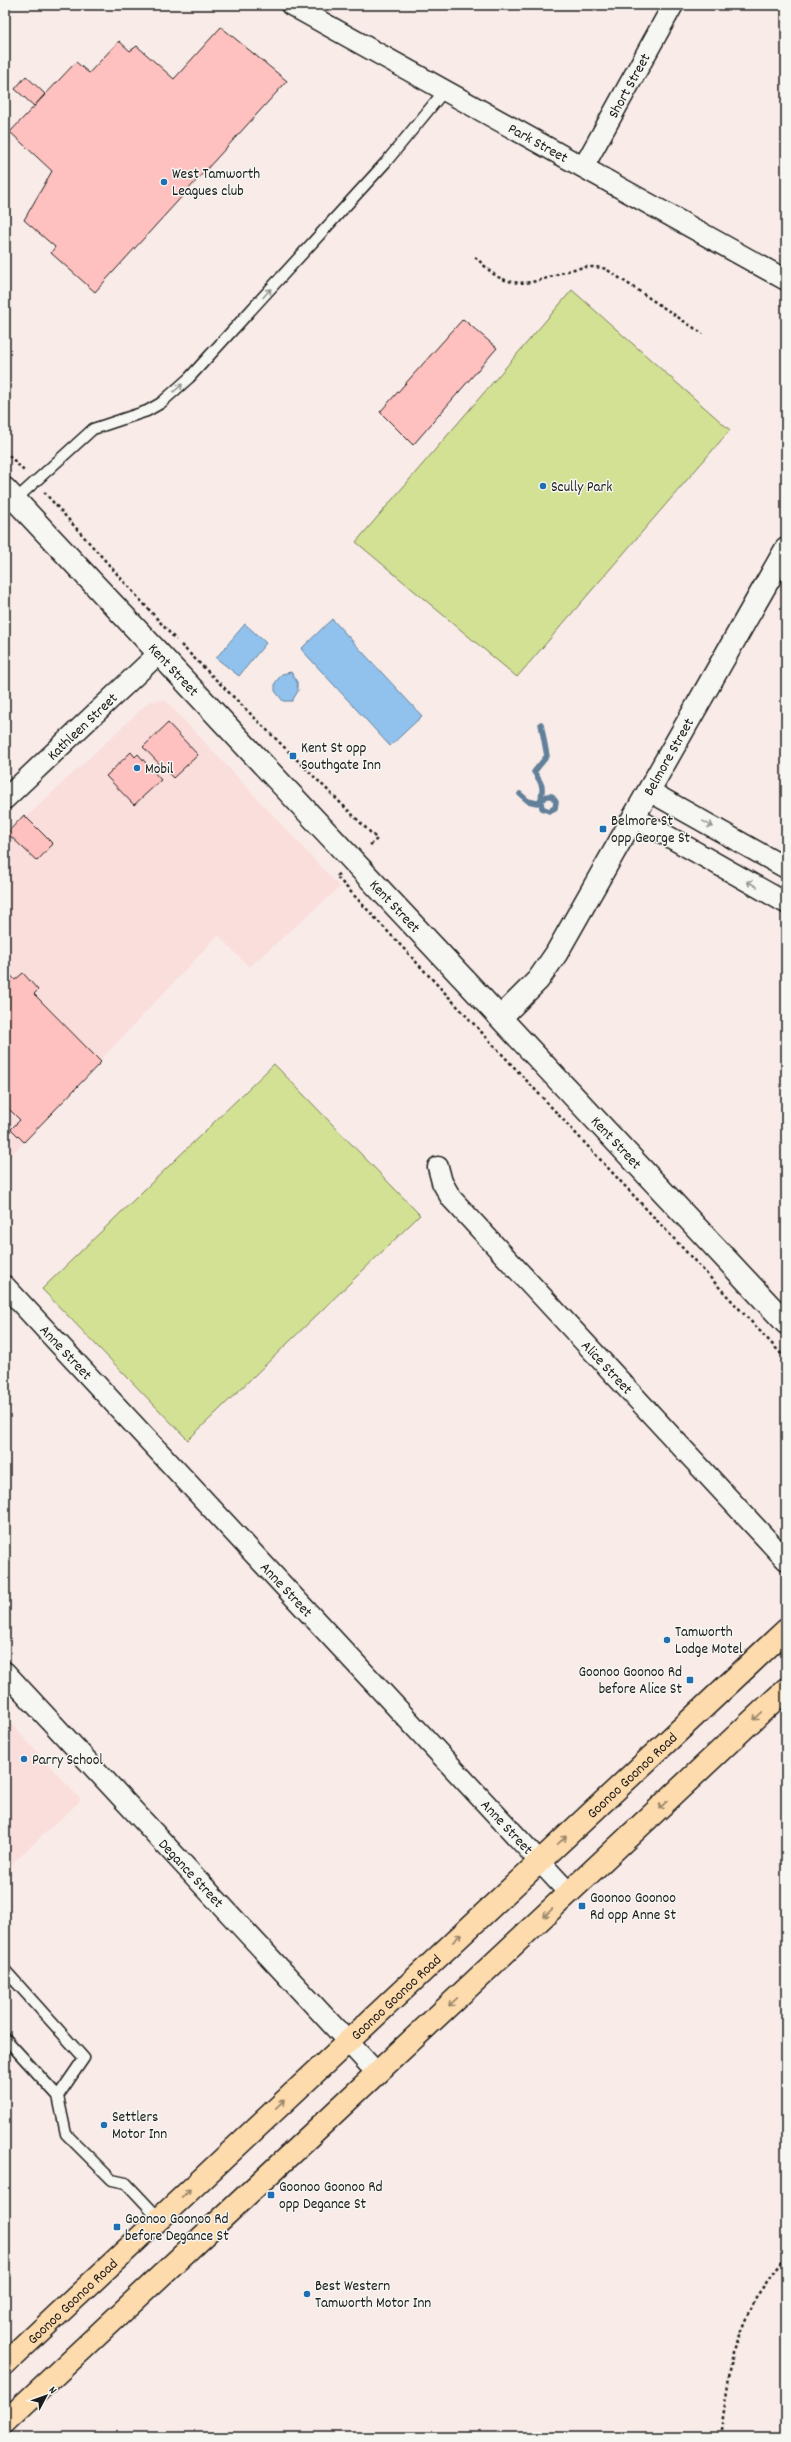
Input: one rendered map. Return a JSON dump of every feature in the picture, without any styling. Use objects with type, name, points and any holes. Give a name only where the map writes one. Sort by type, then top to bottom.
[{"type":"main road","name":"Goonoo Goonoo Road","points":[[5,2364],[786,1630]]},
{"type":"main road","points":[[5,2422],[786,1689]]},
{"type":"street","name":"Short Street","points":[[584,166],[673,5]]},
{"type":"street","name":"Park Street","points":[[301,8],[786,280]]},
{"type":"street","name":"Kent Street","points":[[10,494],[786,1323]]},
{"type":"street","name":"Belmore Street","points":[[501,1017],[548,968],[786,549]]},
{"type":"street","name":"Kathleen Street","points":[[5,799],[160,654]]},
{"type":"street","points":[[649,791],[786,868]]},
{"type":"street","points":[[634,817],[786,903]]},
{"type":"street","name":"Alice Street","points":[[438,1167],[442,1182],[451,1198],[786,1560]]},
{"type":"street","name":"Anne Street","points":[[5,1286],[569,1893]]},
{"type":"street","name":"Degance Street","points":[[5,1672],[377,2073]]},
{"type":"lane","points":[[10,494],[35,482],[93,429],[146,411],[161,403],[189,378],[356,195],[445,90]]},
{"type":"lane","points":[[5,1970],[84,2058],[58,2096]]},
{"type":"lane","points":[[5,2038],[58,2096],[66,2134],[112,2180],[126,2183],[159,2218]]},
{"type":"path","points":[[475,257],[497,276],[520,283],[532,284],[580,267],[594,266],[606,269],[704,334]]},
{"type":"path","points":[[5,451],[35,482],[179,644],[377,839],[353,861]]},
{"type":"path","points":[[336,876],[786,1358]]},
{"type":"path","points":[[720,2437],[733,2352],[756,2297],[786,2255]]},
{"type":"shaded area","points":[[165,700],[340,887],[249,967],[218,935],[5,1162],[5,837],[150,701]]},
{"type":"shaded area","name":"Parry School","points":[[5,1717],[81,1800],[5,1870]]},
{"type":"green space","name":"Scully Park","points":[[572,290],[730,430],[517,677],[356,542]]},
{"type":"green space","points":[[274,1064],[420,1215],[188,1440],[42,1289]]},
{"type":"water","points":[[332,619],[422,716],[390,746],[301,649]]},
{"type":"water","points":[[245,624],[266,643],[239,676],[216,658]]},
{"type":"water","points":[[291,672],[297,682],[298,691],[292,701],[283,701],[275,691],[275,683],[282,674]]},
{"type":"building","points":[[221,27],[287,81],[95,292],[51,253],[55,247],[24,220],[52,171],[10,132],[76,62],[89,73],[119,41],[130,51],[137,46],[174,79]]},
{"type":"building","points":[[26,76],[45,94],[34,106],[15,89]]},
{"type":"building","points":[[463,319],[497,348],[413,445],[380,412]]},
{"type":"building","points":[[168,723],[198,755],[173,778],[143,747]]},
{"type":"building","points":[[131,752],[135,757],[138,754],[161,780],[134,805],[106,776]]},
{"type":"building","points":[[24,815],[53,844],[37,861],[7,833]]},
{"type":"building","points":[[5,969],[15,980],[23,973],[38,990],[34,994],[101,1062],[24,1142],[11,1129],[20,1120],[5,1105]]},
{"type":"waterway","points":[[520,794],[528,801],[537,803],[547,796],[552,796],[556,802],[555,808],[549,811],[542,808],[541,802],[541,797],[542,788],[534,772],[547,756],[541,724]]},
{"type":"place","name":"West Tamworth Leagues club","points":[[164,182]]},
{"type":"place","name":"Scully Park","points":[[543,486]]},
{"type":"place","name":"Kent St opp Southgate Inn","points":[[293,756]]},
{"type":"place","name":"Mobil","points":[[137,768]]},
{"type":"place","name":"Belmore St opp George St","points":[[603,829]]},
{"type":"place","name":"Tamworth Lodge Motel","points":[[667,1640]]},
{"type":"place","name":"Goonoo Goonoo Rd before Alice St","points":[[690,1680]]},
{"type":"place","name":"Parry School","points":[[24,1759]]},
{"type":"place","name":"Goonoo Goonoo Rd opp Anne St","points":[[582,1906]]},
{"type":"place","name":"Settlers Motor Inn","points":[[104,2125]]},
{"type":"place","name":"Goonoo Goonoo Rd opp Degance St","points":[[271,2195]]},
{"type":"place","name":"Goonoo Goonoo Rd before Degance St","points":[[117,2227]]},
{"type":"place","name":"Best Western Tamworth Motor Inn","points":[[307,2294]]}]
